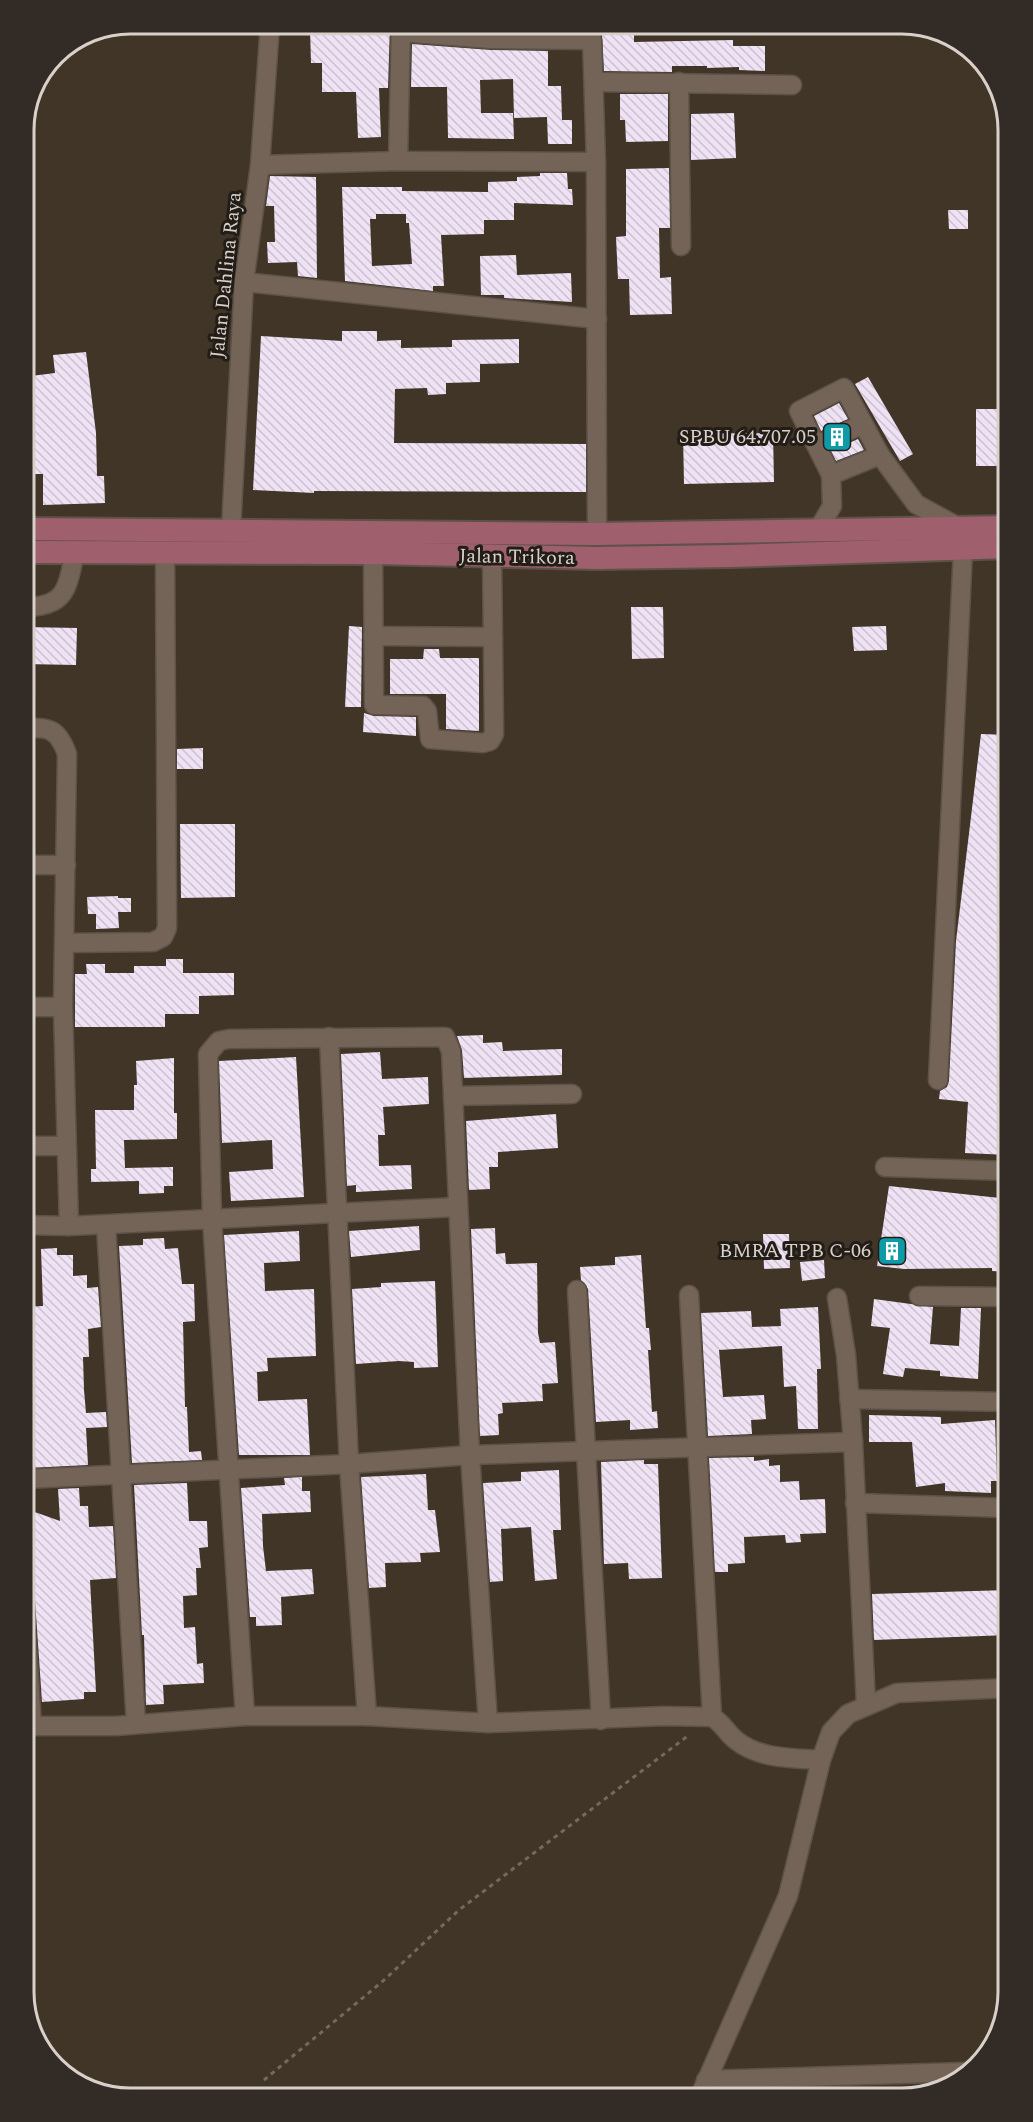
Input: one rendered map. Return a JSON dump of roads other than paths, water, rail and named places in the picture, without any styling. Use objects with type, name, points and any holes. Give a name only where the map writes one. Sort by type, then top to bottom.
[{"type":"main road","name":"Jalan Trikora","points":[[35,529],[597,534],[818,530],[962,538],[998,545]]},
{"type":"main road","name":"Jalan Trikora","points":[[35,552],[373,553],[597,558],[962,538],[998,530]]},
{"type":"main road","points":[[597,534],[597,558]]},
{"type":"street","name":"Jalan Dahlina Raya","points":[[231,530],[244,282],[260,165],[269,34]]},
{"type":"street","points":[[398,161],[400,34]]},
{"type":"street","points":[[592,35],[596,162],[597,534]]},
{"type":"street","points":[[594,82],[792,85]]},
{"type":"street","points":[[679,82],[681,246]]},
{"type":"street","points":[[260,165],[398,161],[596,162]]},
{"type":"street","points":[[244,282],[597,319]]},
{"type":"street","points":[[818,530],[832,506],[831,475],[799,411],[844,388],[880,455],[916,504],[962,538],[938,1080]]},
{"type":"street","points":[[817,445],[863,424]]},
{"type":"street","points":[[831,475],[880,455]]},
{"type":"street","points":[[35,607],[43,607],[58,601],[68,584],[75,552]]},
{"type":"street","points":[[66,943],[153,942],[163,937],[167,928],[165,552]]},
{"type":"street","points":[[373,553],[374,705],[423,706],[427,711],[430,739],[483,743],[490,741],[494,734],[492,557]]},
{"type":"street","points":[[373,636],[493,637]]},
{"type":"street","points":[[35,728],[46,727],[62,738],[67,754],[66,943],[63,1007],[69,1226]]},
{"type":"street","points":[[35,865],[66,865]]},
{"type":"street","points":[[35,1007],[63,1007]]},
{"type":"street","points":[[329,1037],[349,1464],[367,1716]]},
{"type":"street","points":[[245,1716],[212,1219],[208,1054],[219,1041],[229,1040],[445,1037],[451,1052],[470,1455],[488,1723]]},
{"type":"street","points":[[453,1096],[572,1094]]},
{"type":"street","points":[[34,1146],[66,1146]]},
{"type":"street","points":[[885,1167],[998,1171]]},
{"type":"street","points":[[34,1225],[106,1225],[458,1207]]},
{"type":"street","points":[[106,1225],[136,1724]]},
{"type":"street","points":[[577,1290],[601,1720]]},
{"type":"street","points":[[689,1295],[695,1446],[712,1718]]},
{"type":"street","points":[[920,1296],[998,1297]]},
{"type":"street","points":[[837,1298],[846,1347],[853,1442],[866,1704]]},
{"type":"street","points":[[849,1399],[998,1402]]},
{"type":"street","points":[[34,1479],[349,1464],[470,1455],[853,1442]]},
{"type":"street","points":[[855,1503],[998,1508]]},
{"type":"street","points":[[703,2088],[788,1896],[820,1760],[831,1732],[848,1714],[866,1704],[897,1693],[998,1688]]},
{"type":"street","points":[[34,1726],[136,1724],[245,1716],[367,1716],[488,1723],[665,1716],[712,1718],[735,1740],[749,1749],[769,1755],[820,1760]]},
{"type":"street","points":[[706,2080],[954,2072]]},
{"type":"place","name":"SPBU 64.707.05","points":[[837,437]]},
{"type":"place","name":"BMRA TPB C-06","points":[[892,1251]]}]
